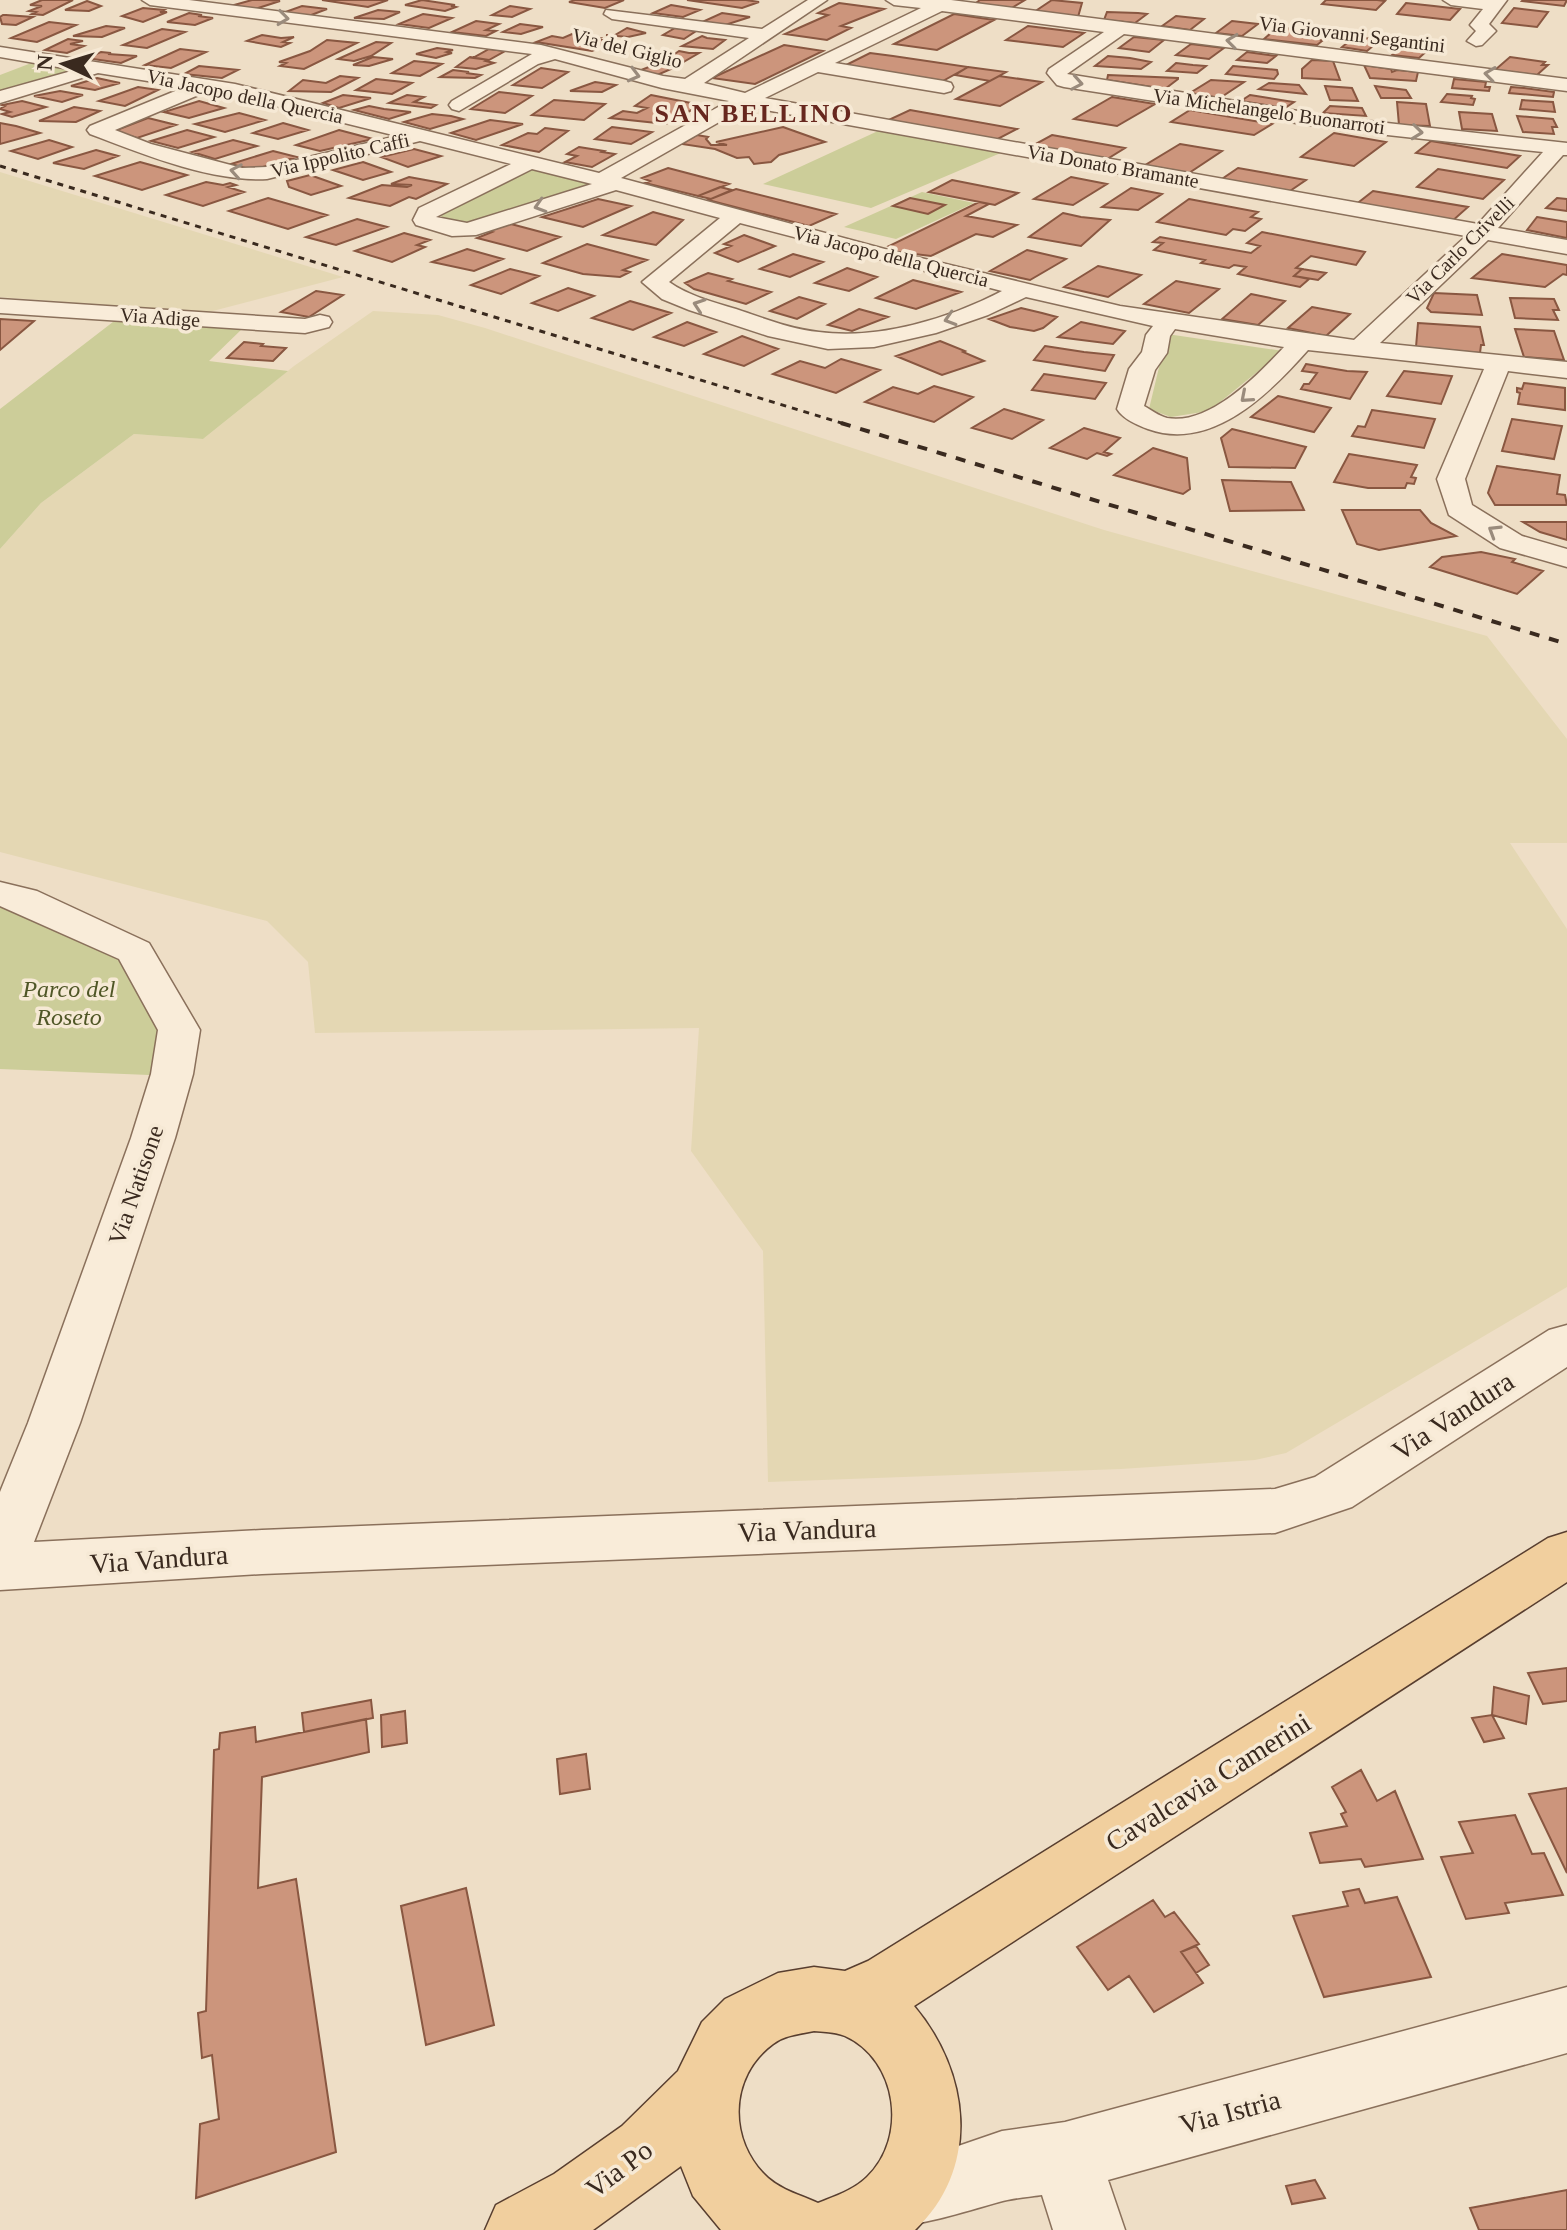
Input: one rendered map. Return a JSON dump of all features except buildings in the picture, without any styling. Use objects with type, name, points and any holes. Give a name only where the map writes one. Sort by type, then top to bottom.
[{"type":"main road","name":"Cavalcavia Camerini","points":[[846,2004],[891,1983],[933,1957],[1567,1554]]},
{"type":"main road","name":"Via Po","points":[[815,1999],[846,2004],[888,2026],[918,2065],[930,2112],[922,2161],[810,2223],[740,2201],[716,2169],[703,2132],[705,2093],[721,2053],[733,2036],[757,2016],[785,2003],[815,1999]]},
{"type":"main road","name":"Via Po","points":[[521,2230],[579,2199],[647,2151],[705,2093]]},
{"type":"street","name":"Via del Giglio","points":[[150,0],[556,53],[651,80],[688,85],[745,100]]},
{"type":"street","points":[[688,85],[819,0]]},
{"type":"street","name":"Via Giovanni Segantini","points":[[894,0],[946,3],[1567,85]]},
{"type":"street","points":[[1451,0],[1498,2]]},
{"type":"street","points":[[1476,41],[1487,31],[1479,25],[1498,2]]},
{"type":"street","points":[[437,252],[468,230],[608,181],[745,100],[946,3]]},
{"type":"street","points":[[612,14],[766,35]]},
{"type":"street","name":"Via Michelangelo Buonarroti","points":[[1123,27],[1056,73],[1064,81],[1342,124],[1562,149]]},
{"type":"street","name":"Via Jacopo della Quercia","points":[[0,52],[207,85],[608,181],[1022,290],[1168,322],[1359,349],[1567,370]]},
{"type":"street","name":"Via del Giglio","points":[[459,105],[532,60],[556,53]]},
{"type":"street","points":[[0,71],[32,57]]},
{"type":"street","points":[[817,66],[944,87],[875,124]]},
{"type":"street","name":"Via Jacopo della Quercia","points":[[0,97],[100,67]]},
{"type":"street","name":"Via Ippolito Caffi","points":[[207,85],[97,130],[144,148],[242,174],[267,173],[422,136]]},
{"type":"street","name":"Via Donato Bramante","points":[[745,100],[1567,247]]},
{"type":"street","name":"Via Carlo Crivelli","points":[[1359,349],[1481,234],[1562,149]]},
{"type":"street","points":[[468,230],[452,229],[424,220],[427,213],[447,202],[528,163]]},
{"type":"street","points":[[736,216],[654,282],[667,294],[690,303],[762,326],[828,341],[882,339],[997,305],[1022,290]]},
{"type":"street","name":"Via Adige","points":[[0,306],[292,325],[320,322]]},
{"type":"street","points":[[1168,322],[1158,335],[1154,353],[1142,369],[1130,409],[1167,427],[1216,419],[1242,401],[1302,342]]},
{"type":"street","points":[[1499,363],[1451,479],[1459,509],[1511,542],[1567,558]]},
{"type":"street","name":"Via Natisone","points":[[0,894],[23,899],[135,951],[179,1030],[172,1074],[153,1138],[54,1423],[0,1560]]},
{"type":"street","name":"Via Vandura","points":[[0,1567],[294,1551],[1275,1511],[1333,1492],[1567,1343]]},
{"type":"street","name":"Via Istria","points":[[810,2223],[1002,2166],[1065,2157],[1567,2020]]},
{"type":"street","points":[[1065,2157],[1089,2230]]},
{"type":"shaded area","points":[[0,172],[343,277],[205,313],[0,297]]},
{"type":"shaded area","points":[[373,311],[438,315],[485,328],[1104,530],[1487,636],[1567,739],[1567,843],[1510,843],[1567,929],[1567,1287],[1286,1453],[1255,1460],[1121,1469],[768,1482],[763,1251],[691,1151],[699,1028],[315,1033],[308,962],[267,921],[0,852],[0,549],[41,503],[134,434],[203,439],[294,366]]},
{"type":"green space","points":[[34,62],[83,69],[0,94],[0,75]]},
{"type":"green space","points":[[878,131],[1003,152],[871,208],[763,184]]},
{"type":"green space","points":[[533,169],[593,185],[472,224],[449,221],[437,214]]},
{"type":"green space","points":[[922,192],[974,203],[896,239],[844,227]]},
{"type":"green space","points":[[122,315],[244,327],[209,361],[288,371],[203,439],[134,434],[41,503],[0,549],[0,409]]},
{"type":"green space","points":[[1167,334],[1283,351],[1209,411],[1171,417],[1149,409]]},
{"type":"green space","name":"Parco del Roseto","points":[[0,900],[127,956],[169,1033],[174,1076],[0,1069]]},
{"type":"railway","points":[[0,166],[848,425]]},
{"type":"railway","points":[[841,423],[1567,644]]},
{"type":"district","name":"SAN BELLINO","points":[[754,113]]}]
